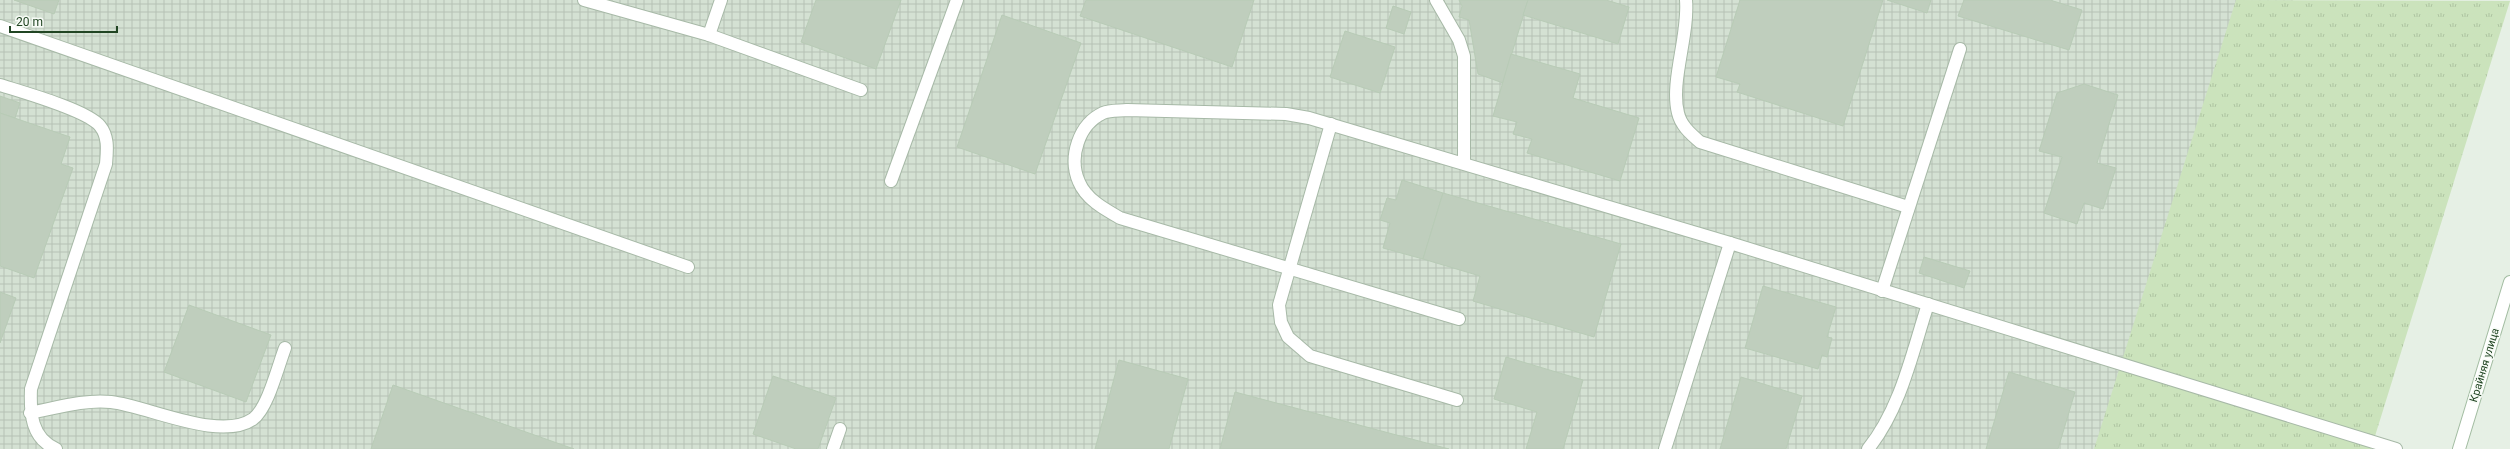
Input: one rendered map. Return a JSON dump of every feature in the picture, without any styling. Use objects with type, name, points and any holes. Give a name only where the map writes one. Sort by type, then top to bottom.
[{"type":"main road","points":[[584,0],[709,35],[861,90]]},
{"type":"main road","points":[[709,35],[721,0]]},
{"type":"main road","points":[[891,181],[957,0]]},
{"type":"main road","points":[[1436,0],[1459,40],[1464,56],[1464,163]]},
{"type":"main road","points":[[1686,0],[1685,27],[1676,94],[1678,114],[1686,130],[1700,142],[1908,207]]},
{"type":"main road","points":[[0,26],[688,268]]},
{"type":"main road","points":[[1882,291],[1960,49]]},
{"type":"main road","points":[[0,85],[87,115],[100,126],[108,143],[106,164],[31,390],[30,413],[37,434],[56,449]]},
{"type":"main road","points":[[1459,319],[1120,218],[1101,208],[1088,195],[1079,182],[1075,166],[1080,134],[1091,120],[1104,112],[1127,110],[1286,114],[1331,124],[1730,243],[2396,449]]},
{"type":"main road","points":[[1331,124],[1288,268],[1279,305],[1281,322],[1288,337],[1299,349],[1310,356],[1457,400]]},
{"type":"main road","points":[[1665,449],[1730,243]]},
{"type":"main road","name":"Крайняя улица","points":[[2459,449],[2510,282]]},
{"type":"main road","points":[[1868,449],[1878,437],[1894,406],[1928,304]]},
{"type":"main road","points":[[30,413],[94,402],[112,402],[206,426],[242,424],[252,419],[261,410],[285,348]]},
{"type":"main road","points":[[833,449],[840,429]]},
{"type":"shaded area","points":[[0,0],[2293,0],[2144,449],[0,449]]},
{"type":"green space","points":[[2236,0],[2510,1],[2371,449],[2094,449]]},
{"type":"building","points":[[14,0],[59,0],[54,14]]},
{"type":"building","points":[[816,0],[901,0],[876,69],[801,42]]},
{"type":"building","points":[[1086,0],[1254,0],[1232,67],[1080,16]]},
{"type":"building","points":[[1459,0],[1528,0],[1503,83],[1478,74],[1469,20],[1459,17],[1462,6]]},
{"type":"building","points":[[1528,0],[1606,0],[1629,7],[1618,44],[1523,15]]},
{"type":"building","points":[[1740,0],[1883,0],[1843,126],[1737,92],[1740,84],[1716,77]]},
{"type":"building","points":[[1887,0],[1931,0],[1927,13]]},
{"type":"building","points":[[1964,0],[2050,0],[2082,10],[2069,50],[1958,16]]},
{"type":"building","points":[[1393,6],[1411,12],[1404,34],[1386,28]]},
{"type":"building","points":[[1002,15],[1081,43],[1035,174],[957,147]]},
{"type":"building","points":[[1345,31],[1395,47],[1380,93],[1330,77]]},
{"type":"building","points":[[1511,54],[1580,74],[1573,98],[1639,118],[1620,181],[1527,153],[1532,139],[1513,134],[1517,122],[1493,116]]},
{"type":"building","points":[[2084,84],[2118,95],[2097,163],[2116,168],[2103,209],[2084,203],[2077,224],[2044,213],[2062,157],[2039,151],[2057,93]]},
{"type":"building","points":[[0,96],[20,103],[15,118],[0,113]]},
{"type":"building","points":[[0,113],[70,137],[61,164],[73,168],[34,278],[0,266]]},
{"type":"building","points":[[1402,180],[1443,193],[1423,259],[1383,248],[1390,223],[1380,220],[1387,198],[1396,200]]},
{"type":"building","points":[[1443,193],[1621,244],[1594,337],[1473,301],[1480,276],[1423,259]]},
{"type":"building","points":[[1924,257],[1970,271],[1964,288],[1919,273]]},
{"type":"building","points":[[1763,286],[1836,307],[1827,337],[1832,338],[1827,357],[1822,355],[1818,369],[1745,348]]},
{"type":"building","points":[[0,292],[16,298],[0,343]]},
{"type":"building","points":[[189,305],[271,335],[246,402],[164,372]]},
{"type":"building","points":[[1506,357],[1583,380],[1563,449],[1526,449],[1537,412],[1494,399]]},
{"type":"building","points":[[1119,360],[1188,379],[1169,449],[1095,449]]},
{"type":"building","points":[[2009,372],[2075,392],[2058,449],[1986,449]]},
{"type":"building","points":[[773,376],[836,398],[818,449],[796,449],[753,434]]},
{"type":"building","points":[[1741,377],[1802,396],[1786,449],[1720,449]]},
{"type":"building","points":[[393,385],[574,449],[371,449]]},
{"type":"building","points":[[1235,392],[1449,449],[1220,449]]}]
